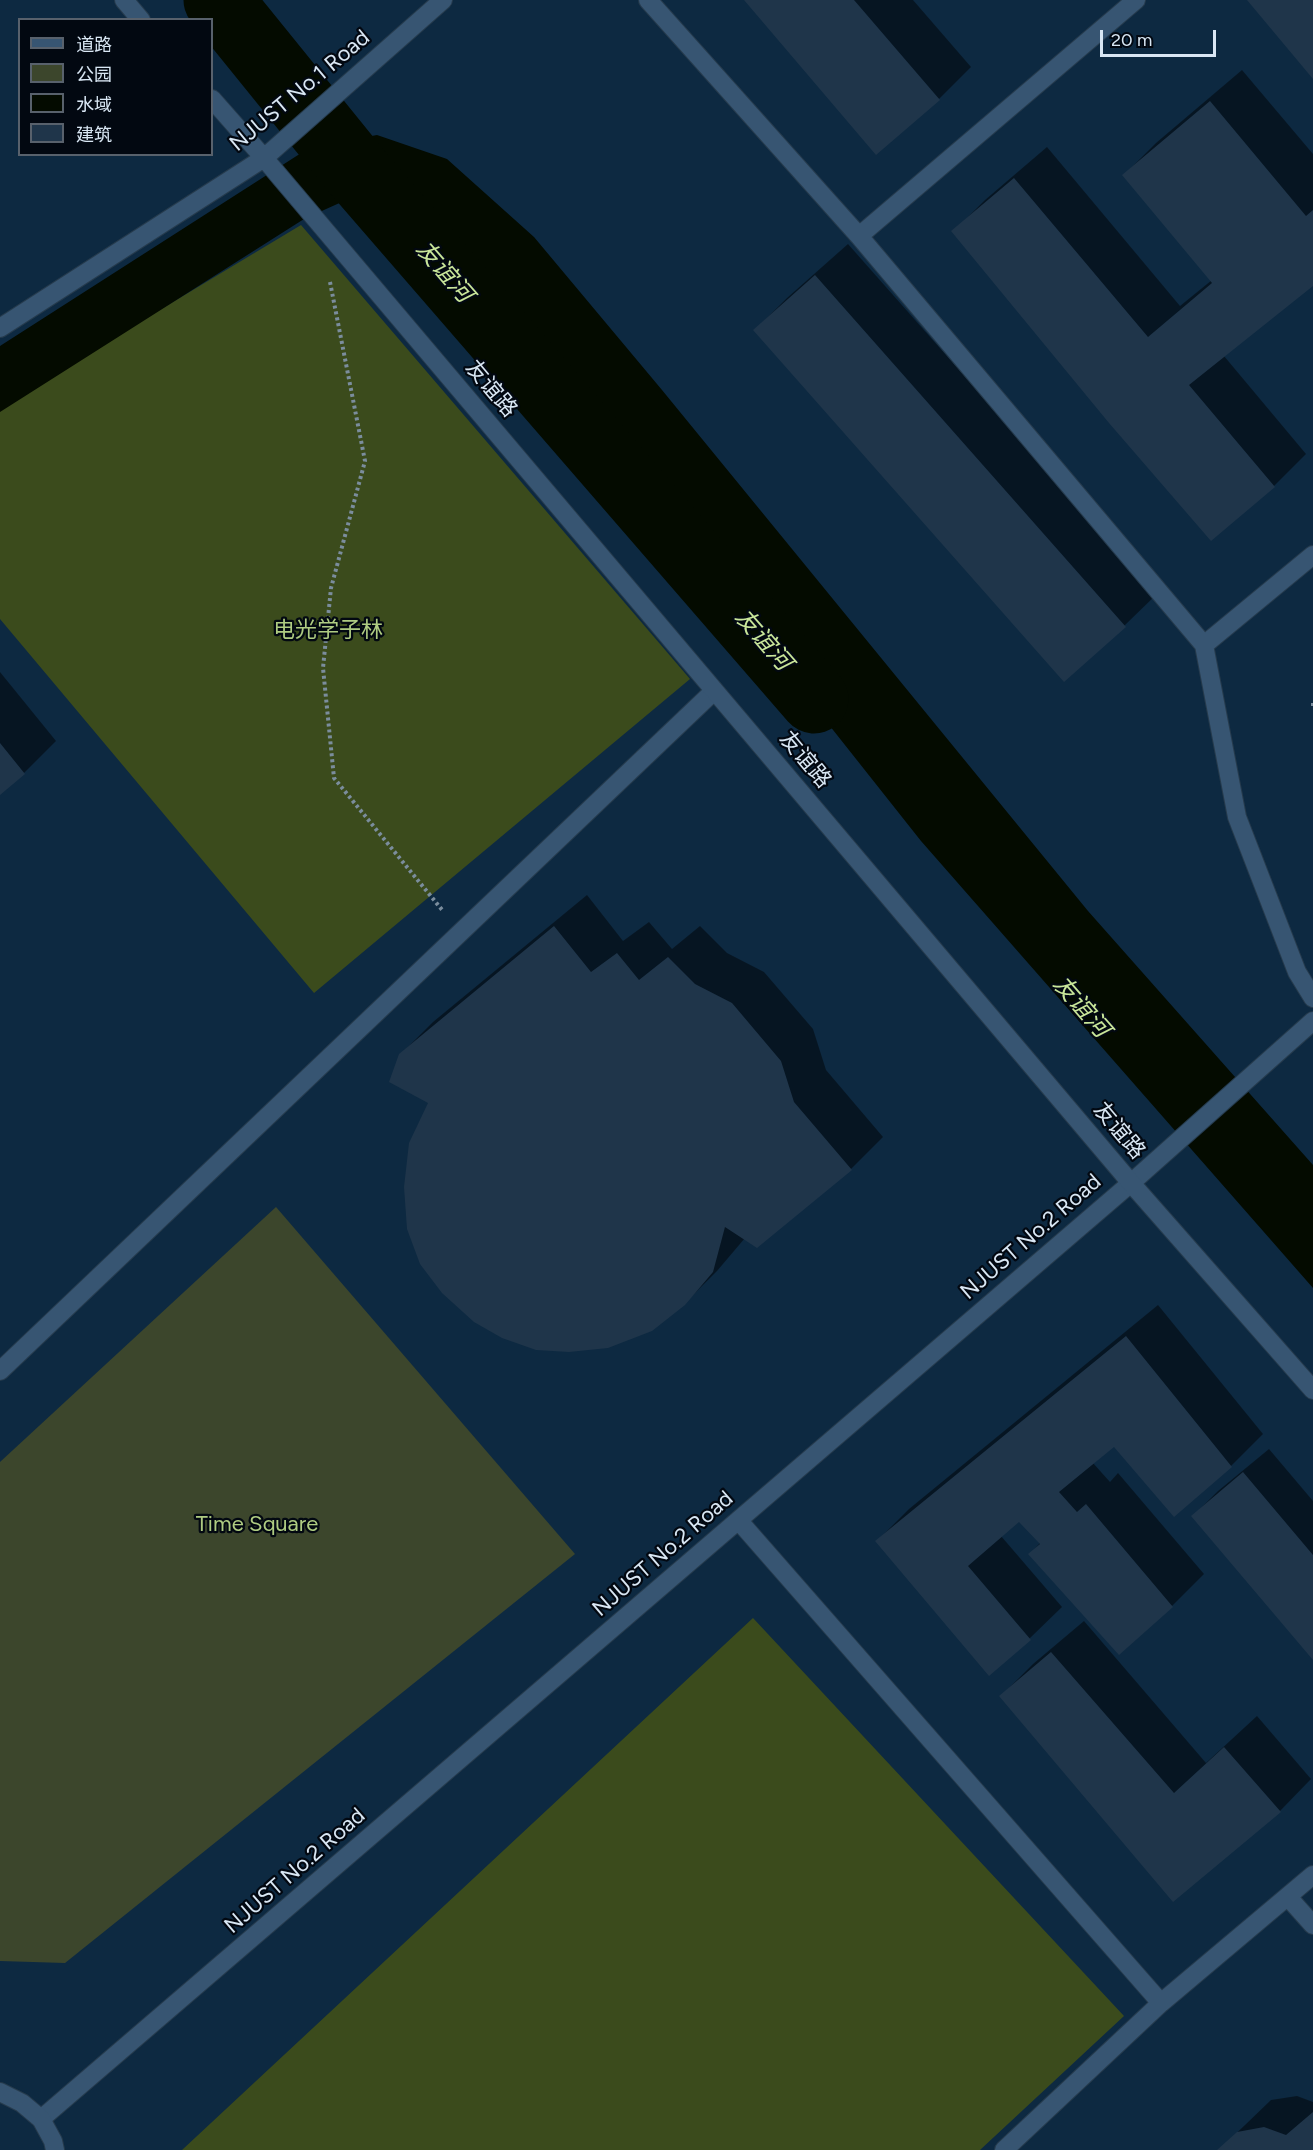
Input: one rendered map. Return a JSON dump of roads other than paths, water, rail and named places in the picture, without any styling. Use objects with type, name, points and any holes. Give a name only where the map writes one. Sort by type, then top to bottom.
[{"type":"street","points":[[124,0],[139,18]]},
{"type":"street","name":"NJUST No.1 Road","points":[[0,328],[264,158],[443,0]]},
{"type":"street","points":[[648,0],[859,236],[1204,645],[1237,818],[1297,972],[1313,998]]},
{"type":"street","points":[[859,236],[1136,0]]},
{"type":"street","name":"友谊路","points":[[213,100],[1131,1183],[1313,1390]]},
{"type":"street","points":[[1204,645],[1313,555]]},
{"type":"street","points":[[0,1371],[714,691]]},
{"type":"street","name":"NJUST No.2 Road","points":[[41,2119],[1131,1183],[1313,1021]]},
{"type":"street","points":[[739,1521],[1161,2003]]},
{"type":"street","points":[[1004,2150],[1161,2003],[1313,1875]]},
{"type":"street","points":[[1288,1897],[1313,1925]]},
{"type":"street","points":[[0,2092],[22,2103],[41,2119],[53,2141],[55,2150]]},
{"type":"water","points":[[377,135],[447,159],[534,237],[1088,911],[1313,1165],[1313,1288],[921,841],[456,254],[404,212],[383,199],[355,196],[304,219],[0,412],[0,346],[309,148]]},
{"type":"waterway","name":"友谊河","points":[[218,0],[358,173],[814,699]]},
{"type":"park label","name":"电光学子林","points":[[328,631]]},
{"type":"park label","name":"Time Square","points":[[257,1525]]}]
